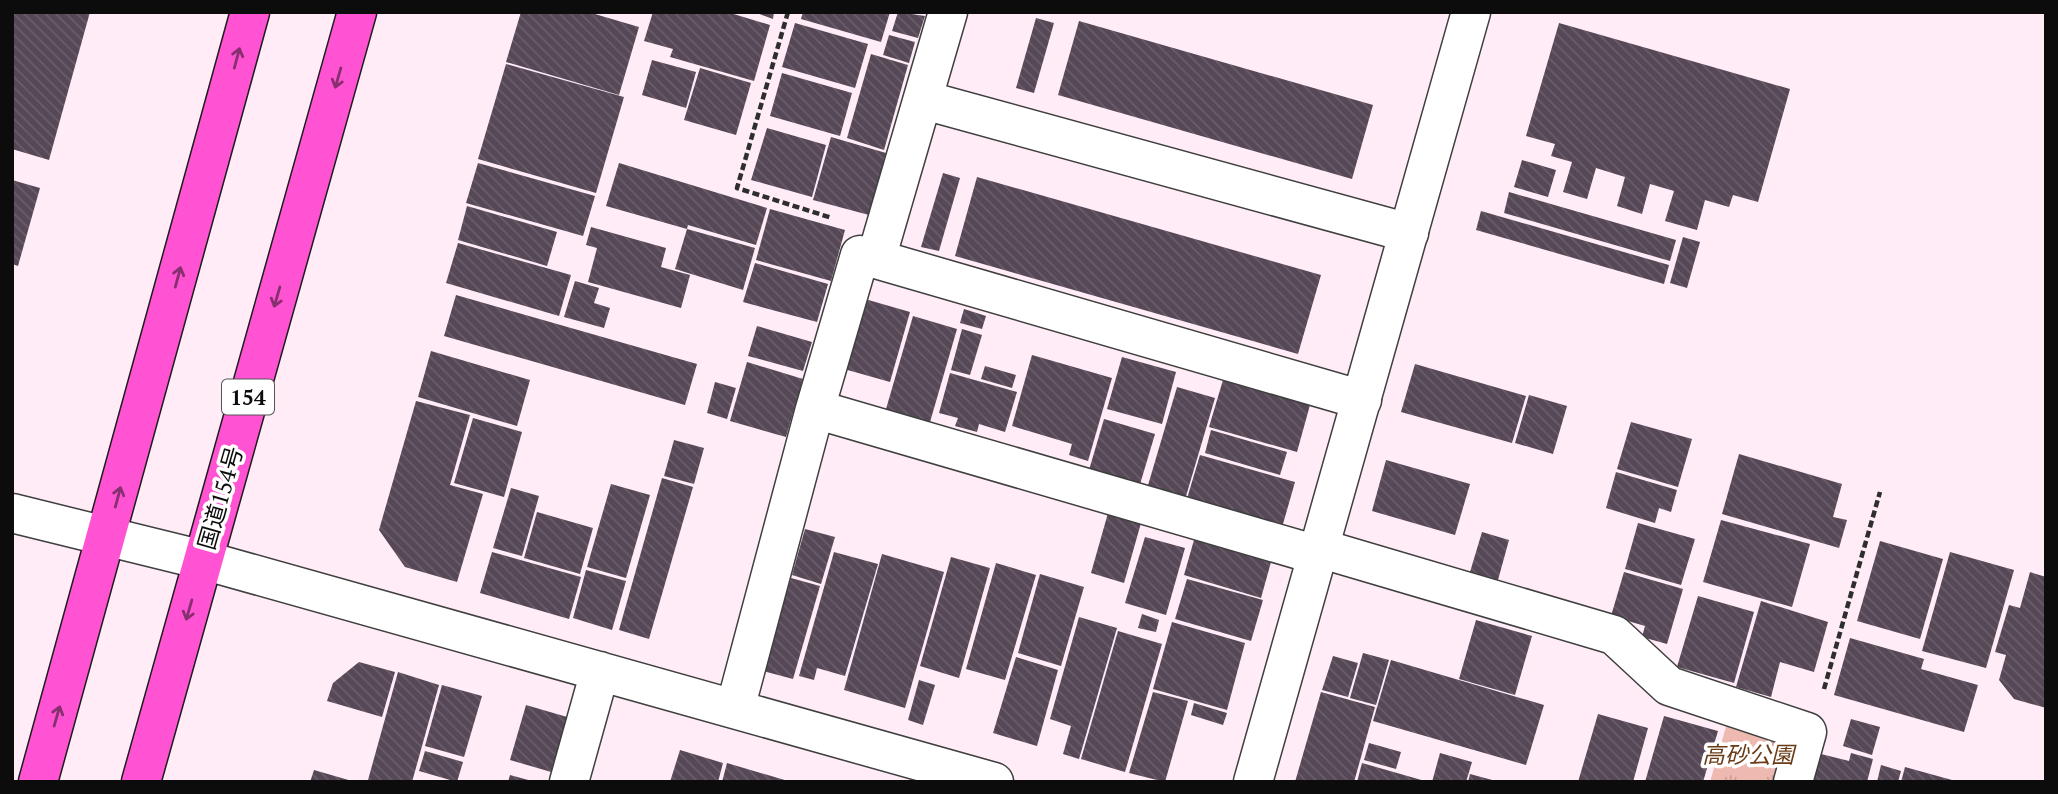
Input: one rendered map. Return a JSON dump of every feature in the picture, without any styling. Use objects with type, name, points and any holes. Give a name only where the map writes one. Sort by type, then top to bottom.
[{"type":"highway","points":[[38,782],[250,12]]},
{"type":"highway","name":"国道154号","points":[[141,782],[356,12]]},
{"type":"street","points":[[880,246],[948,12]]},
{"type":"street","points":[[1253,782],[1471,12]]},
{"type":"street","points":[[924,100],[1409,233]]},
{"type":"street","points":[[735,709],[815,409],[860,255],[880,246],[1362,400]]},
{"type":"street","points":[[815,409],[1614,635],[1669,686],[1807,732],[1793,782]]},
{"type":"street","points":[[12,513],[203,560],[994,782]]},
{"type":"street","points":[[569,782],[600,671]]},
{"type":"path","points":[[788,12],[737,188],[880,246]]},
{"type":"path","points":[[1807,732],[1817,712],[1880,492]]},
{"type":"green space","name":"高砂公園","points":[[1728,720],[1778,740],[1783,749],[1776,782],[1710,782]]},
{"type":"building","points":[[12,12],[90,12],[49,160],[12,149]]},
{"type":"building","points":[[521,12],[588,12],[639,27],[619,95],[506,62]]},
{"type":"building","points":[[653,12],[727,12],[770,25],[754,81],[670,57],[673,49],[644,41]]},
{"type":"building","points":[[754,12],[774,12],[773,19]]},
{"type":"building","points":[[803,12],[890,12],[881,42],[801,19]]},
{"type":"building","points":[[898,12],[925,16],[918,38],[892,31]]},
{"type":"building","points":[[1036,18],[1054,23],[1034,93],[1016,88]]},
{"type":"building","points":[[1079,21],[1373,105],[1352,179],[1058,95]]},
{"type":"building","points":[[795,23],[868,44],[855,88],[782,67]]},
{"type":"building","points":[[1559,23],[1790,89],[1758,202],[1733,195],[1729,207],[1705,200],[1697,230],[1665,221],[1674,191],[1650,184],[1642,214],[1617,206],[1625,177],[1596,168],[1587,199],[1563,192],[1572,162],[1551,156],[1555,144],[1526,136]]},
{"type":"building","points":[[889,35],[915,42],[909,63],[883,55]]},
{"type":"building","points":[[871,54],[908,65],[884,150],[847,138]]},
{"type":"building","points":[[652,60],[696,72],[686,108],[642,95]]},
{"type":"building","points":[[506,64],[624,97],[596,193],[478,159]]},
{"type":"building","points":[[700,68],[751,83],[736,135],[684,120]]},
{"type":"building","points":[[782,73],[852,93],[840,136],[770,116]]},
{"type":"building","points":[[767,128],[826,145],[812,197],[751,180]]},
{"type":"building","points":[[831,137],[886,153],[869,215],[813,200]]},
{"type":"building","points":[[1522,160],[1556,170],[1548,197],[1514,187]]},
{"type":"building","points":[[478,163],[595,196],[583,236],[466,203]]},
{"type":"building","points":[[619,163],[767,208],[756,245],[688,225],[687,229],[606,206]]},
{"type":"building","points":[[943,173],[960,178],[939,251],[921,247]]},
{"type":"building","points":[[977,177],[1321,275],[1298,354],[955,256]]},
{"type":"building","points":[[12,180],[40,188],[18,266],[12,264]]},
{"type":"building","points":[[1509,192],[1676,240],[1670,261],[1504,213]]},
{"type":"building","points":[[467,206],[557,232],[547,266],[458,240]]},
{"type":"building","points":[[770,209],[845,230],[831,281],[756,260]]},
{"type":"building","points":[[1481,211],[1669,265],[1664,284],[1476,230]]},
{"type":"building","points":[[591,227],[666,248],[661,267],[690,275],[681,308],[588,282],[597,248],[586,245]]},
{"type":"building","points":[[687,229],[755,248],[743,290],[675,269]]},
{"type":"building","points":[[1683,237],[1700,242],[1687,288],[1670,283]]},
{"type":"building","points":[[458,243],[571,275],[559,316],[446,283]]},
{"type":"building","points":[[755,263],[828,284],[817,322],[743,302]]},
{"type":"building","points":[[575,281],[599,288],[594,303],[610,308],[604,328],[564,317]]},
{"type":"building","points":[[456,295],[697,364],[685,405],[444,336]]},
{"type":"building","points":[[865,299],[910,312],[890,382],[844,369]]},
{"type":"building","points":[[964,309],[986,316],[982,329],[960,323]]},
{"type":"building","points":[[913,316],[957,329],[928,429],[884,416]]},
{"type":"building","points":[[757,326],[812,342],[803,371],[748,356]]},
{"type":"building","points":[[962,329],[982,335],[970,375],[951,370]]},
{"type":"building","points":[[431,351],[530,380],[517,426],[418,397]]},
{"type":"building","points":[[1032,355],[1112,378],[1088,461],[1069,455],[1072,444],[1012,426]]},
{"type":"building","points":[[1122,357],[1176,372],[1162,424],[1107,409]]},
{"type":"building","points":[[747,362],[803,379],[786,437],[730,421]]},
{"type":"building","points":[[1415,364],[1526,396],[1512,443],[1401,412]]},
{"type":"building","points":[[985,366],[1016,375],[1012,388],[981,379]]},
{"type":"building","points":[[950,373],[1017,392],[1005,432],[979,424],[977,432],[955,426],[958,418],[939,413]]},
{"type":"building","points":[[1223,380],[1310,405],[1297,452],[1209,427]]},
{"type":"building","points":[[715,382],[736,388],[727,419],[707,413]]},
{"type":"building","points":[[1177,387],[1215,398],[1184,503],[1146,492]]},
{"type":"building","points":[[1529,395],[1567,406],[1553,454],[1515,443]]},
{"type":"building","points":[[416,401],[470,415],[450,485],[483,494],[457,582],[405,567],[379,530]]},
{"type":"building","points":[[473,418],[522,432],[504,497],[454,483]]},
{"type":"building","points":[[1104,419],[1155,434],[1138,491],[1087,477]]},
{"type":"building","points":[[1631,422],[1692,439],[1678,487],[1617,469]]},
{"type":"building","points":[[1211,430],[1287,452],[1280,475],[1205,453]]},
{"type":"building","points":[[674,440],[704,448],[694,484],[664,476]]},
{"type":"building","points":[[1739,454],[1842,484],[1833,517],[1847,520],[1839,548],[1722,514]]},
{"type":"building","points":[[1200,455],[1295,482],[1281,531],[1186,502]]},
{"type":"building","points":[[1386,460],[1470,484],[1455,535],[1372,511]]},
{"type":"building","points":[[1616,472],[1677,490],[1671,512],[1659,508],[1655,523],[1606,508]]},
{"type":"building","points":[[662,478],[693,487],[649,639],[619,630]]},
{"type":"building","points":[[611,484],[650,495],[626,578],[587,567]]},
{"type":"building","points":[[511,488],[539,496],[522,556],[493,548]]},
{"type":"building","points":[[537,512],[593,528],[580,574],[524,558]]},
{"type":"building","points":[[1108,513],[1141,523],[1124,583],[1091,573]]},
{"type":"building","points":[[1721,520],[1810,544],[1792,607],[1703,582]]},
{"type":"building","points":[[1638,523],[1695,539],[1681,585],[1625,569]]},
{"type":"building","points":[[805,529],[835,537],[821,584],[792,575]]},
{"type":"building","points":[[1482,532],[1509,540],[1498,580],[1470,572]]},
{"type":"building","points":[[1196,533],[1273,555],[1261,598],[1184,575]]},
{"type":"building","points":[[1145,537],[1185,548],[1166,615],[1125,603]]},
{"type":"building","points":[[1880,541],[1943,559],[1920,639],[1857,621]]},
{"type":"building","points":[[492,552],[581,577],[569,619],[480,593]]},
{"type":"building","points":[[834,552],[878,564],[845,676],[817,668],[814,680],[799,676]]},
{"type":"building","points":[[1950,552],[2014,570],[1986,668],[1922,651]]},
{"type":"building","points":[[882,554],[944,572],[905,708],[844,690]]},
{"type":"building","points":[[951,557],[990,568],[959,678],[920,666]]},
{"type":"building","points":[[996,563],[1036,575],[1005,680],[966,669]]},
{"type":"building","points":[[586,570],[626,581],[612,630],[573,618]]},
{"type":"building","points":[[1624,572],[1683,589],[1667,644],[1642,637],[1645,626],[1611,616]]},
{"type":"building","points":[[2030,572],[2046,577],[2046,708],[2014,699],[1999,680],[2006,655],[1995,652],[2009,605],[2020,608]]},
{"type":"building","points":[[1040,574],[1084,587],[1061,666],[1018,653]]},
{"type":"building","points":[[791,578],[820,586],[793,679],[763,671]]},
{"type":"building","points":[[1187,579],[1263,600],[1251,641],[1175,619]]},
{"type":"building","points":[[1698,596],[1754,612],[1734,683],[1677,667]]},
{"type":"building","points":[[1761,601],[1828,622],[1814,672],[1780,662],[1771,697],[1736,687]]},
{"type":"building","points":[[1142,614],[1159,620],[1156,632],[1138,628]]},
{"type":"building","points":[[1079,617],[1117,628],[1079,759],[1063,754],[1071,726],[1050,719]]},
{"type":"building","points":[[1476,620],[1532,636],[1515,695],[1459,679]]},
{"type":"building","points":[[1172,622],[1245,643],[1227,710],[1153,689]]},
{"type":"building","points":[[1118,631],[1162,644],[1125,772],[1081,759]]},
{"type":"building","points":[[1850,638],[1924,659],[1921,669],[1978,685],[1964,732],[1834,695]]},
{"type":"building","points":[[1363,653],[1389,660],[1376,705],[1350,698]]},
{"type":"building","points":[[1333,656],[1358,663],[1348,697],[1322,690]]},
{"type":"building","points":[[1016,657],[1058,670],[1037,746],[993,733]]},
{"type":"building","points":[[1391,660],[1544,705],[1526,765],[1373,721]]},
{"type":"building","points":[[359,662],[395,672],[382,717],[327,701],[333,683]]},
{"type":"building","points":[[398,672],[439,685],[412,782],[373,782],[368,780]]},
{"type":"building","points":[[919,680],[935,685],[923,725],[908,720]]},
{"type":"building","points":[[442,685],[482,696],[464,757],[425,746]]},
{"type":"building","points":[[1153,692],[1188,701],[1165,782],[1129,773]]},
{"type":"building","points":[[1321,692],[1375,707],[1354,782],[1295,782]]},
{"type":"building","points":[[1194,703],[1227,713],[1223,725],[1191,715]]},
{"type":"building","points":[[526,705],[574,719],[558,774],[510,760]]},
{"type":"building","points":[[1598,714],[1648,728],[1633,782],[1578,782]]},
{"type":"building","points":[[1664,716],[1718,731],[1703,782],[1645,782]]},
{"type":"building","points":[[1851,719],[1880,727],[1872,755],[1843,746]]},
{"type":"building","points":[[1369,743],[1401,752],[1396,769],[1364,760]]},
{"type":"building","points":[[680,750],[723,763],[718,782],[670,782]]},
{"type":"building","points":[[425,751],[463,762],[457,782],[419,771]]},
{"type":"building","points":[[1440,753],[1472,762],[1466,782],[1432,782]]},
{"type":"building","points":[[1851,753],[1873,759],[1867,782],[1813,782],[1821,754],[1849,761]]},
{"type":"building","points":[[727,763],[788,781],[788,782],[722,782]]},
{"type":"building","points":[[1362,763],[1425,781],[1425,782],[1357,782]]},
{"type":"building","points":[[1881,765],[1901,771],[1898,782],[1877,782]]},
{"type":"building","points":[[1905,767],[1952,780],[1901,782]]},
{"type":"building","points":[[314,770],[352,781],[352,782],[310,782]]},
{"type":"building","points":[[1470,774],[1496,781],[1496,782],[1468,782]]},
{"type":"building","points":[[510,775],[532,781],[532,782],[508,782]]}]
